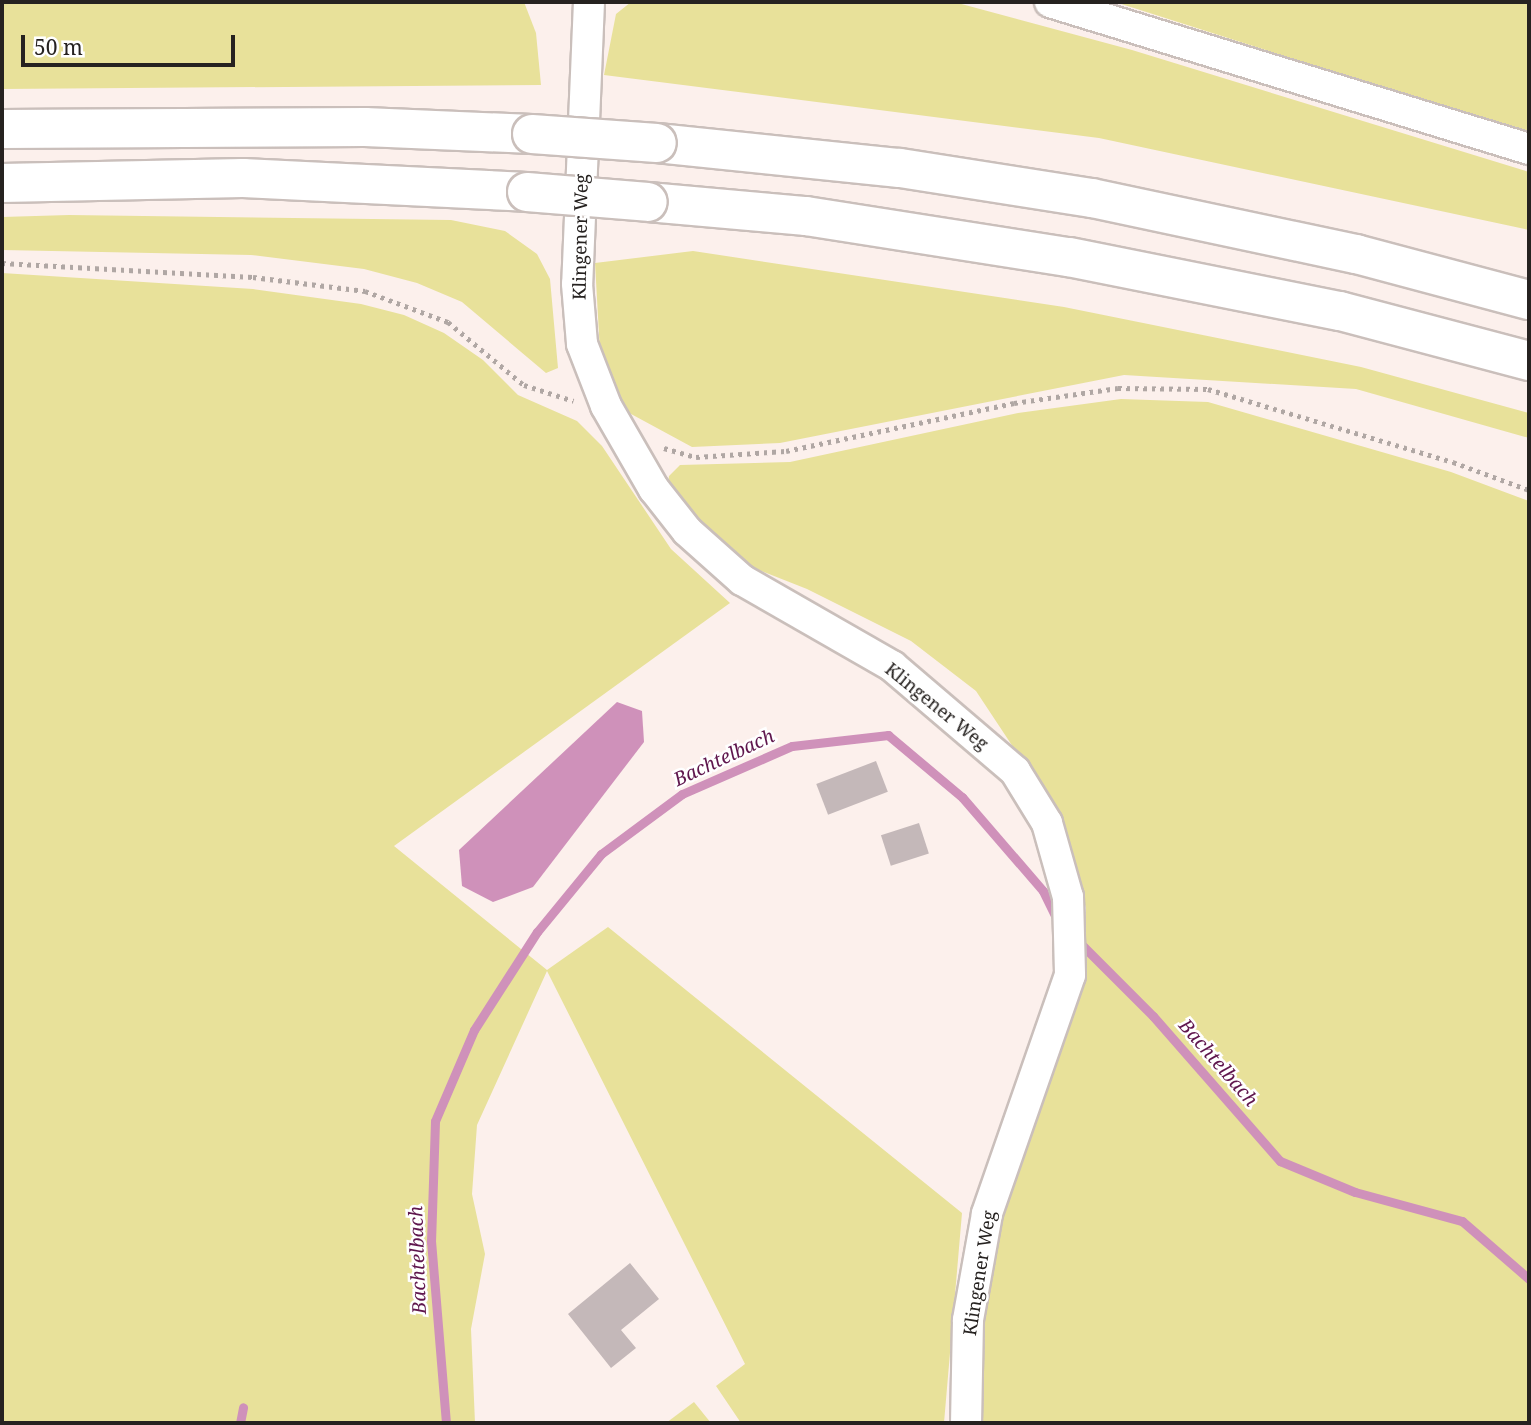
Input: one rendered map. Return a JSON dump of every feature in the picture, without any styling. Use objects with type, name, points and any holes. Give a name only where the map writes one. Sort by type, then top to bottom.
[{"type":"highway","points":[[2,129],[365,127],[657,143],[900,168],[1092,198],[1356,254],[1529,300]]},
{"type":"highway","points":[[2,183],[243,178],[527,191],[806,216],[1069,257],[1340,311],[1527,362]]},
{"type":"street","name":"Klingener Weg","points":[[589,2],[577,284],[582,344],[606,406],[654,489],[687,531],[742,580],[892,666],[1015,771],[1047,822],[1069,911],[1070,975],[986,1214],[968,1320],[965,1423]]},
{"type":"street","points":[[1051,2],[1529,149]]},
{"type":"path","points":[[2,262],[253,277],[365,291],[448,322],[524,385],[547,396],[606,406]]},
{"type":"path","points":[[624,436],[696,457],[786,452],[1053,398],[1118,388],[1208,389],[1453,462],[1529,490]]},
{"type":"shaded area","points":[[524,2],[536,33],[541,85],[2,89],[2,4]]},
{"type":"shaded area","points":[[631,2],[954,2],[1132,50],[1529,172],[1529,230],[1099,138],[604,75],[616,14]]},
{"type":"shaded area","points":[[1115,2],[1529,2],[1529,131],[1413,97]]},
{"type":"shaded area","points":[[69,215],[451,220],[505,231],[537,254],[550,279],[558,368],[546,373],[462,302],[417,283],[364,269],[251,255],[2,250],[2,217]]},
{"type":"shaded area","points":[[693,251],[1064,307],[1361,367],[1529,413],[1529,438],[1356,389],[1124,375],[780,443],[692,447],[620,408],[600,352],[595,263]]},
{"type":"shaded area","points":[[2,273],[253,289],[361,304],[404,315],[444,333],[483,360],[518,395],[577,421],[602,446],[671,549],[730,603],[394,846],[547,970],[608,927],[962,1213],[944,1423],[741,1423],[716,1386],[745,1364],[547,971],[477,1125],[472,1194],[485,1254],[471,1329],[475,1423],[2,1423]]},
{"type":"shaded area","points":[[1121,399],[1208,402],[1451,472],[1529,501],[1529,1423],[977,1423],[981,1321],[998,1221],[1083,987],[1086,908],[1060,818],[976,691],[911,641],[807,589],[749,566],[693,523],[667,490],[669,476],[680,465],[790,462],[1018,413]]},
{"type":"shaded area","points":[[617,702],[642,711],[644,742],[533,887],[493,902],[462,886],[459,850]]},
{"type":"shaded area","points":[[694,1402],[711,1423],[666,1423]]},
{"type":"building","points":[[876,761],[888,792],[828,815],[816,784]]},
{"type":"building","points":[[919,823],[929,853],[891,866],[881,835]]},
{"type":"building","points":[[630,1263],[659,1299],[621,1330],[636,1348],[611,1368],[568,1314]]},
{"type":"waterway","name":"Bachtelbach","points":[[446,1423],[431,1242],[435,1121],[474,1030],[537,932],[601,854],[682,794],[792,746],[888,735],[962,797],[1043,891],[1058,922]]},
{"type":"waterway","name":"Bachtelbach","points":[[1076,939],[1153,1016],[1280,1161],[1355,1192],[1462,1221],[1529,1279]]},
{"type":"waterway","points":[[240,1423],[243,1407]]}]
